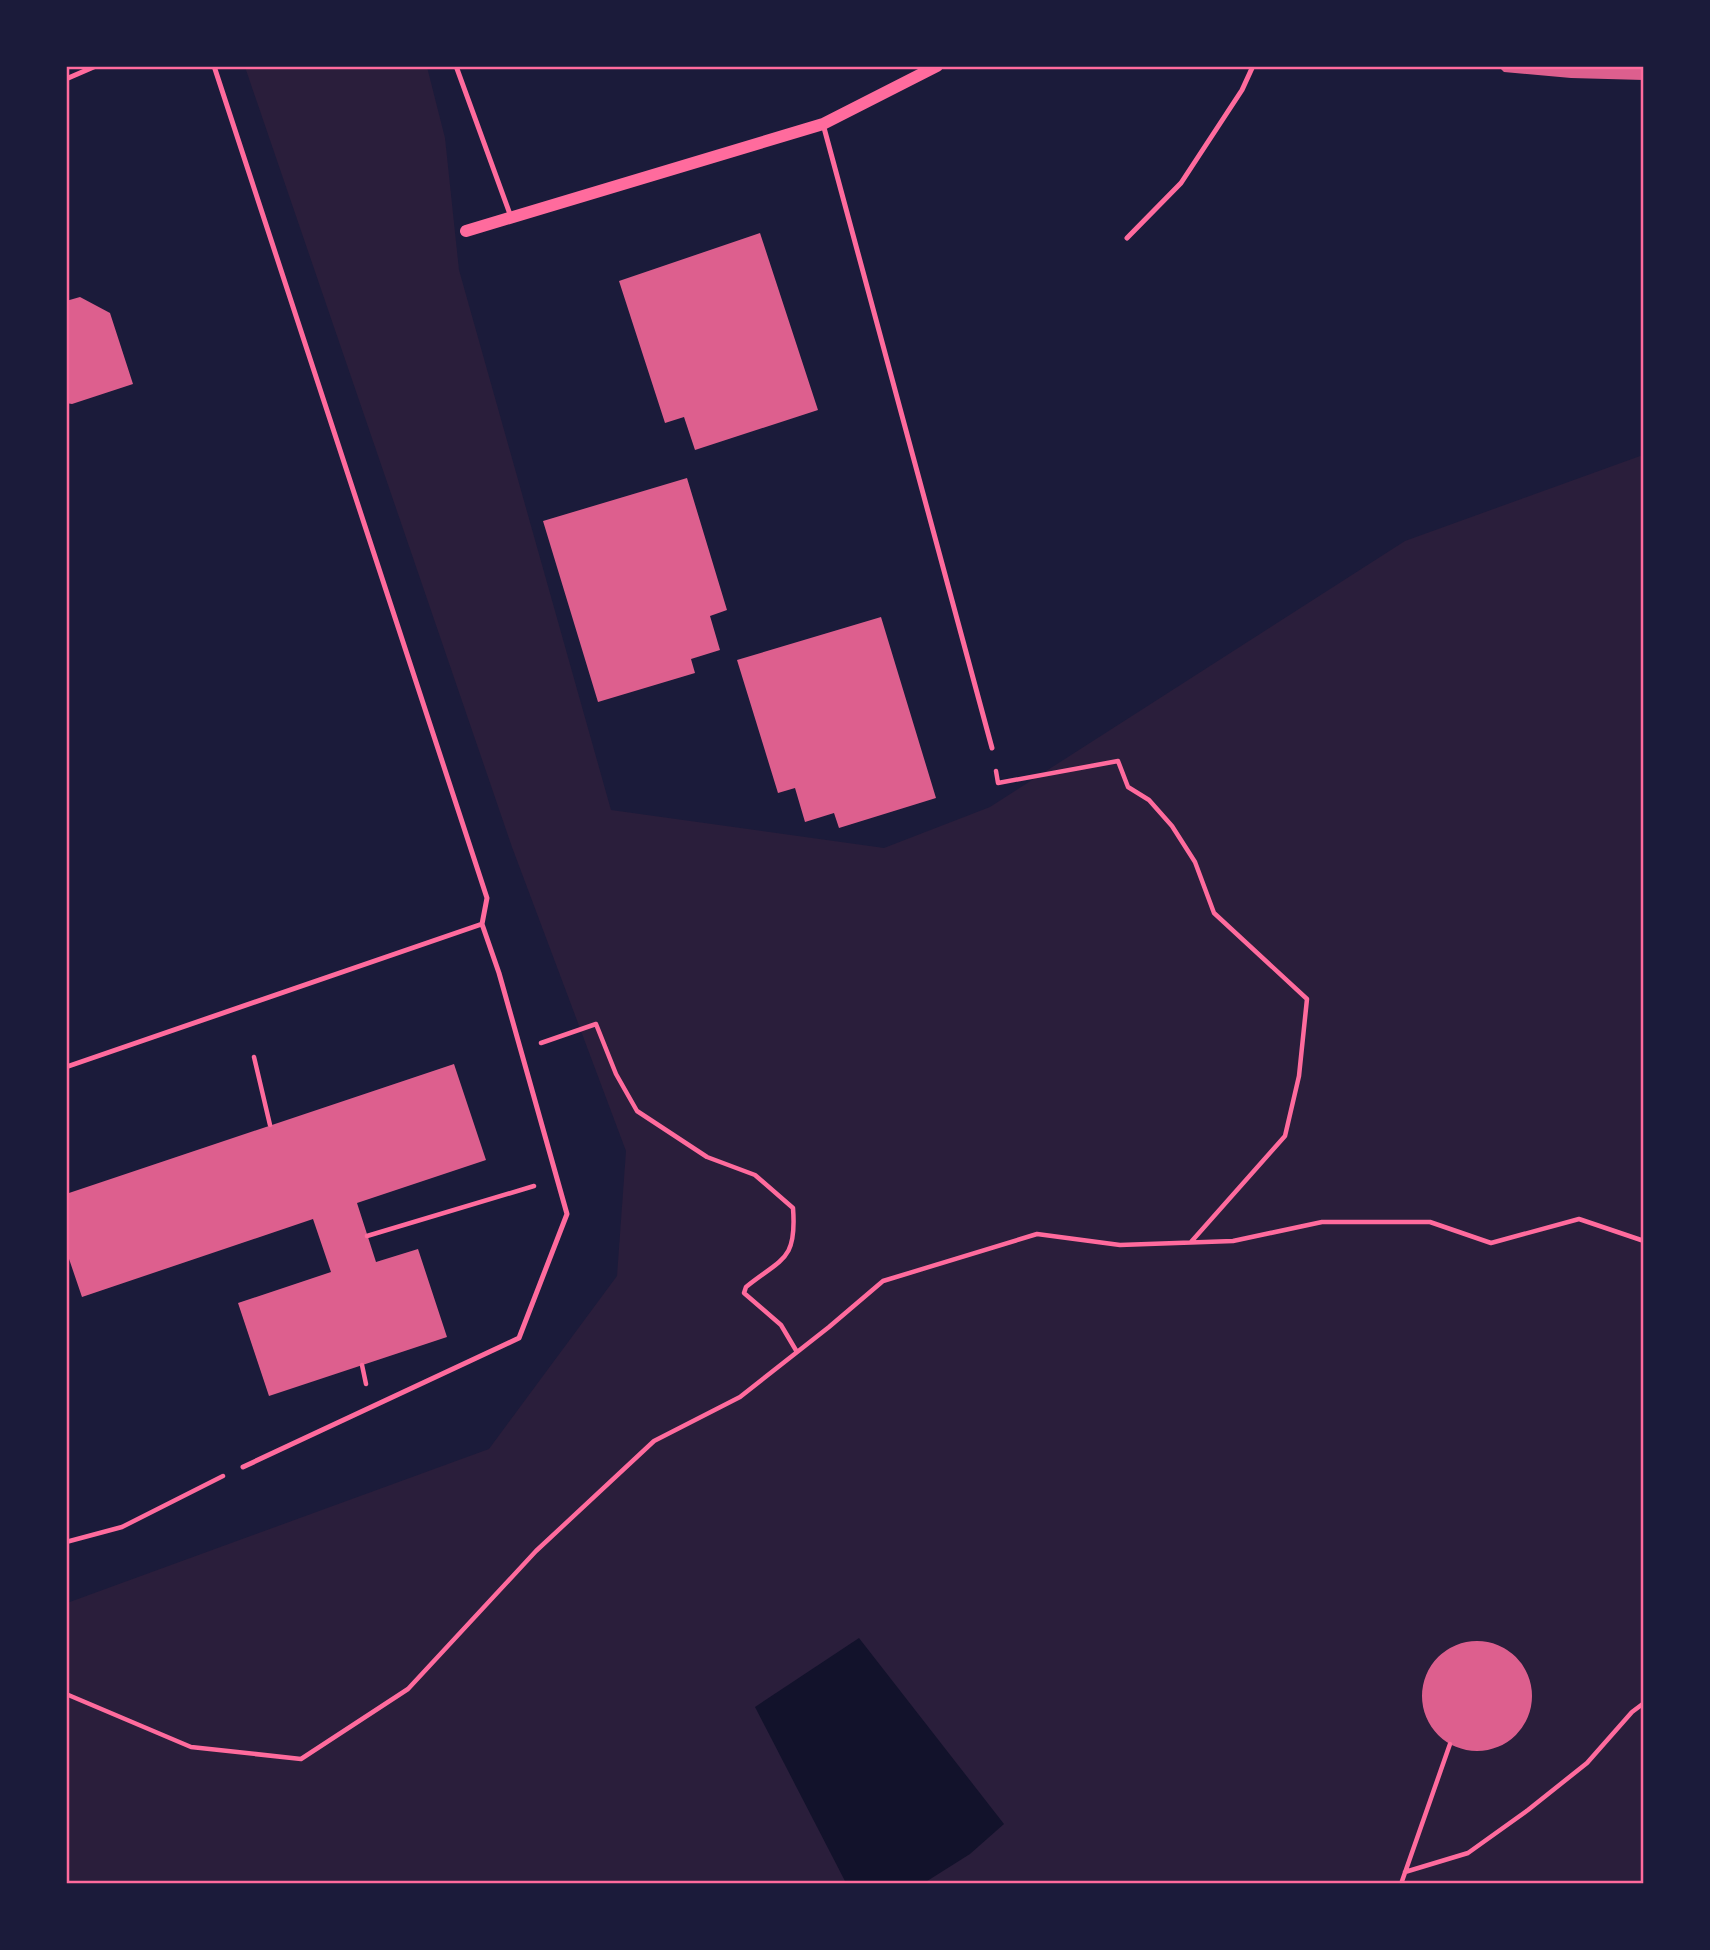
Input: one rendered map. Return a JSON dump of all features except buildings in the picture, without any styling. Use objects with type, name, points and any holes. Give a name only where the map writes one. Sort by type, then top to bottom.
[{"type":"street","points":[[466,231],[823,124],[937,66]]},
{"type":"lane","points":[[66,79],[96,66]]},
{"type":"lane","points":[[214,66],[487,898],[482,924],[499,973],[567,1214],[519,1338],[243,1467]]},
{"type":"lane","points":[[456,66],[511,217]]},
{"type":"lane","points":[[1128,237],[1181,183],[1242,90],[1253,66]]},
{"type":"lane","points":[[823,124],[992,748]]},
{"type":"lane","points":[[66,1067],[482,924]]},
{"type":"path","points":[[992,748],[998,783],[1118,761],[1128,787],[1149,800],[1172,826],[1195,862],[1214,913],[1307,999],[1299,1076],[1284,1136],[1190,1243]]},
{"type":"path","points":[[520,1050],[596,1024],[616,1074],[637,1111],[707,1157],[755,1175],[793,1208],[794,1237],[787,1256],[746,1287],[744,1293],[781,1325],[797,1352]]},
{"type":"path","points":[[254,1057],[270,1125]]},
{"type":"path","points":[[367,1236],[556,1179]]},
{"type":"path","points":[[66,1694],[191,1746],[301,1759],[408,1689],[536,1551],[654,1441],[740,1397],[883,1281],[1037,1234],[1120,1245],[1190,1243],[1233,1241],[1322,1222],[1430,1222],[1491,1244],[1579,1219],[1643,1241]]},
{"type":"path","points":[[66,1542],[122,1527],[243,1467]]},
{"type":"path","points":[[1405,1872],[1468,1853],[1488,1839],[1587,1763],[1643,1703]]},
{"type":"path","points":[[1401,1884],[1450,1744]]},
{"type":"shaded area","points":[[245,67],[427,67],[445,138],[459,270],[611,810],[884,848],[990,807],[1405,541],[1643,455],[1643,1883],[67,1884],[67,1603],[489,1449],[617,1276],[626,1151],[512,847]]},
{"type":"shaded area","points":[[859,1638],[1004,1824],[970,1854],[924,1883],[846,1883],[755,1707]]}]
